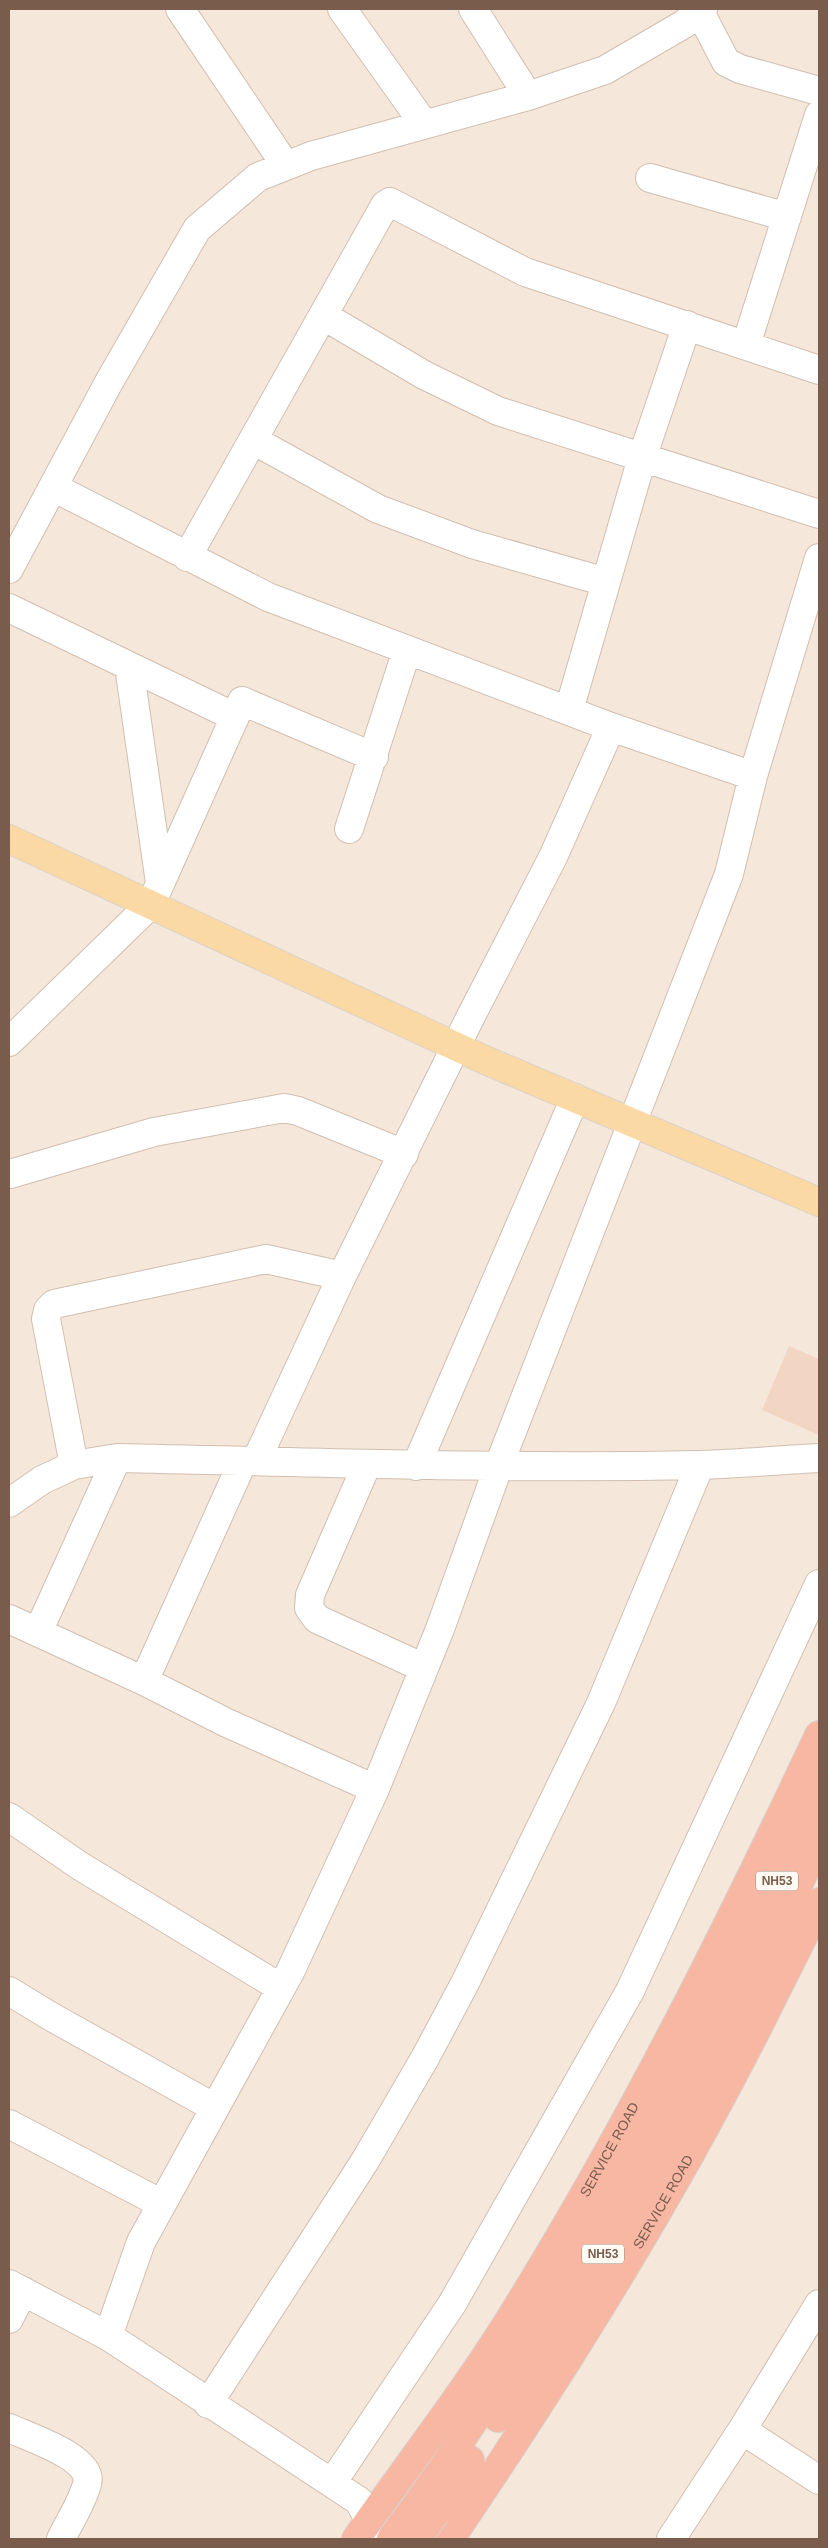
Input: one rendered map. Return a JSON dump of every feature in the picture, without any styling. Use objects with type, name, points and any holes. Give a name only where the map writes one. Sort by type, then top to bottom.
[{"type":"highway","name":"SERVICE ROAD","points":[[367,2516],[483,2360],[579,2203],[652,2074],[707,1969],[819,1735]]},
{"type":"highway","name":"NH53","points":[[431,2518],[480,2413],[612,2195],[662,2107],[760,1918],[819,1786]]},
{"type":"highway","name":"NH53","points":[[417,2539],[582,2289],[673,2132],[746,1998],[819,1840]]},
{"type":"highway","name":"SERVICE ROAD","points":[[450,2539],[516,2442],[674,2184],[738,2066],[819,1902]]},
{"type":"highway","points":[[392,2539],[431,2518]]},
{"type":"main road","points":[[12,845],[155,893],[456,1046],[634,1123],[818,1197]]},
{"type":"street","points":[[180,9],[286,166]]},
{"type":"street","points":[[342,9],[424,124]]},
{"type":"street","points":[[473,9],[528,96]]},
{"type":"street","points":[[9,569],[109,382],[197,229],[258,177],[311,156],[528,96],[605,70],[684,24],[699,10],[726,62],[740,69],[819,91]]},
{"type":"street","points":[[746,345],[819,115]]},
{"type":"street","points":[[650,178],[787,217]]},
{"type":"street","points":[[187,557],[385,205],[390,202],[525,272],[819,370]]},
{"type":"street","points":[[324,316],[424,374],[498,411],[819,514]]},
{"type":"street","points":[[569,710],[642,458],[687,325]]},
{"type":"street","points":[[253,440],[378,509],[472,544],[606,582]]},
{"type":"street","points":[[54,487],[268,597],[611,727],[753,776]]},
{"type":"street","points":[[108,2336],[141,2242],[282,1988],[375,1789],[424,1668],[499,1465],[634,1123],[729,874],[753,776],[808,632],[819,558]]},
{"type":"street","points":[[9,608],[235,717]]},
{"type":"street","points":[[348,829],[374,757],[407,650]]},
{"type":"street","points":[[129,666],[155,893]]},
{"type":"street","points":[[9,1042],[155,893],[242,701],[374,757]]},
{"type":"street","points":[[144,1681],[249,1461],[404,1154],[456,1046],[553,857],[611,727]]},
{"type":"street","points":[[416,1466],[575,1098]]},
{"type":"street","points":[[10,1174],[154,1132],[284,1108],[298,1111],[404,1154]]},
{"type":"street","points":[[74,1465],[46,1319],[48,1310],[54,1304],[266,1259],[342,1276]]},
{"type":"street","points":[[38,1632],[118,1458]]},
{"type":"street","points":[[9,1503],[42,1480],[74,1465],[118,1458],[416,1466],[700,1465],[819,1458]]},
{"type":"street","points":[[367,1464],[310,1594],[309,1608],[317,1619],[424,1668]]},
{"type":"street","points":[[208,2404],[365,2161],[425,2058],[460,1991],[601,1703],[700,1465]]},
{"type":"street","points":[[332,2482],[452,2304],[630,1990],[819,1584]]},
{"type":"street","points":[[9,1619],[144,1681],[227,1723],[375,1789]]},
{"type":"street","points":[[9,1817],[80,1866],[282,1988]]},
{"type":"street","points":[[9,1991],[215,2108]]},
{"type":"street","points":[[9,2124],[162,2204]]},
{"type":"street","points":[[9,2319],[16,2288],[108,2336],[208,2404],[332,2482],[367,2516],[398,2539]]},
{"type":"street","points":[[671,2539],[815,2320]]},
{"type":"street","points":[[9,2428],[76,2459],[86,2468],[88,2482],[60,2539]]},
{"type":"street","points":[[742,2430],[819,2480]]},
{"type":"street","points":[[367,2516],[431,2518]]},
{"type":"shaded area","points":[[9,9],[819,9],[819,2539],[9,2539]]},
{"type":"building","points":[[789,1346],[819,1359],[819,1435],[762,1410]]}]
